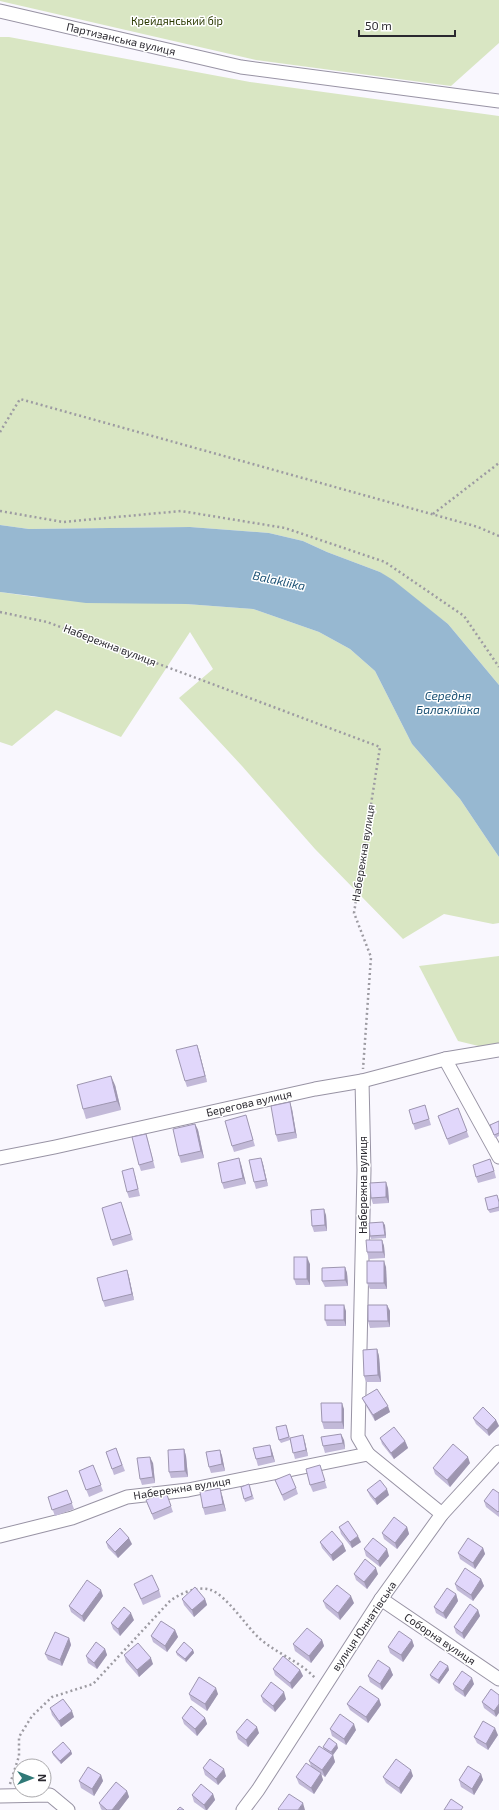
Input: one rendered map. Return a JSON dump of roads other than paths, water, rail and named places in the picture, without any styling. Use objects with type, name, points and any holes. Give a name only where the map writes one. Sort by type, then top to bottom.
[{"type":"street","name":"Партизанська вулиця","points":[[0,11],[242,68],[499,101]]},
{"type":"street","name":"Берегова вулиця","points":[[0,1158],[315,1089],[362,1081],[446,1060],[499,1050]]},
{"type":"street","points":[[446,1060],[499,1157]]},
{"type":"street","name":"Набережна вулиця","points":[[362,1081],[364,1170],[358,1437],[368,1454],[442,1514]]},
{"type":"street","name":"вулиця Юннатівська","points":[[243,1810],[258,1790],[323,1687],[381,1600],[442,1514],[499,1452]]},
{"type":"street","name":"Набережна вулиця","points":[[0,1536],[72,1518],[127,1497],[188,1490],[368,1454]]},
{"type":"street","name":"Соборна вулиця","points":[[381,1600],[499,1679]]},
{"type":"street","points":[[3,1795],[50,1795],[68,1810]]},
{"type":"water","name":"Середня Балаклійка","points":[[0,525],[29,529],[190,527],[269,533],[303,541],[327,552],[380,572],[393,580],[448,624],[499,685],[499,857],[460,799],[412,744],[375,671],[350,649],[319,632],[253,609],[186,604],[86,603],[0,592]]},
{"type":"park label","name":"Крейдянський бір","points":[[177,21]]},
{"type":"water label","name":"Balakliika","points":[[279,581]]}]
